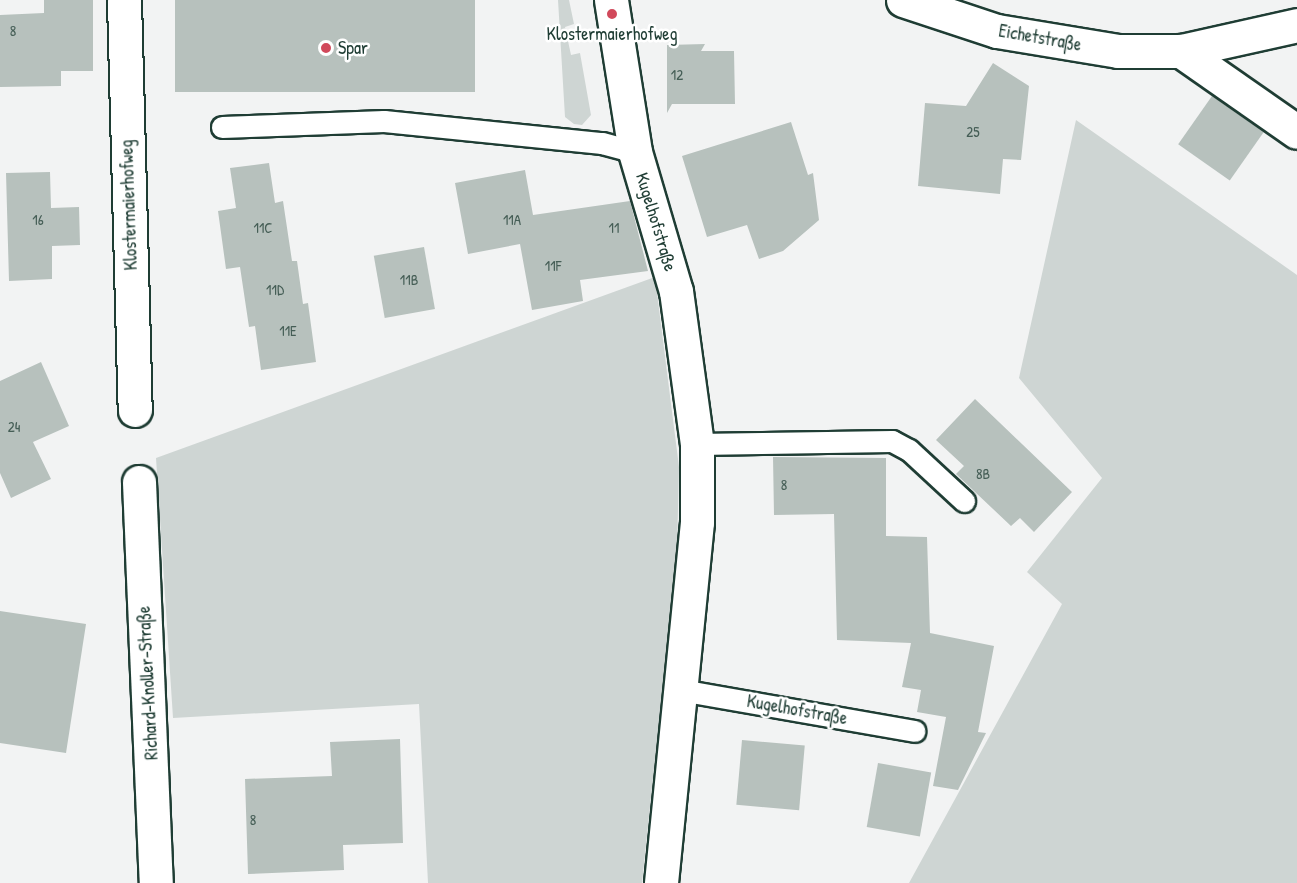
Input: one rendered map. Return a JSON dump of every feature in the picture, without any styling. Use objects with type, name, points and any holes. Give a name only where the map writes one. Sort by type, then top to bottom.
[{"type":"street","name":"Klostermaierhofweg","points":[[124,0],[135,410]]},
{"type":"street","name":"Kugelhofstraße","points":[[611,0],[635,152],[676,291],[697,444],[697,522],[661,883]]},
{"type":"street","name":"Eichetstraße","points":[[903,0],[997,31],[1118,51],[1180,51],[1297,25]]},
{"type":"street","points":[[1180,51],[1297,132]]},
{"type":"street","name":"Richard-Knoller-Straße","points":[[139,482],[156,883]]},
{"type":"lane","points":[[222,127],[384,121],[602,143],[635,152]]},
{"type":"lane","points":[[697,444],[892,441],[909,450],[964,501]]},
{"type":"lane","name":"Kugelhofstraße","points":[[680,690],[914,731]]},
{"type":"shaded area","points":[[558,0],[569,0],[574,24],[565,27],[571,55],[580,53],[591,115],[582,125],[574,124],[565,117]]},
{"type":"shaded area","points":[[1076,120],[1297,275],[1297,883],[909,883],[1062,604],[1027,572],[1102,478],[1019,378]]},
{"type":"shaded area","points":[[655,277],[679,467],[677,550],[642,883],[428,883],[419,704],[173,718],[156,458]]},
{"type":"building","points":[[44,0],[93,0],[93,71],[61,71],[61,86],[0,87],[0,15],[44,13]]},
{"type":"building","name":"Spar","points":[[175,0],[475,0],[475,92],[175,92]]},
{"type":"building","points":[[705,44],[701,51],[734,51],[735,104],[672,104],[667,113],[667,45]]},
{"type":"building","points":[[993,63],[1029,86],[1021,160],[1003,159],[1000,194],[918,186],[925,103],[966,106]]},
{"type":"building","points":[[1212,96],[1264,132],[1230,180],[1178,144]]},
{"type":"building","points":[[791,122],[808,175],[813,173],[819,220],[783,251],[759,259],[747,225],[707,237],[682,156]]},
{"type":"building","points":[[269,163],[275,203],[283,201],[292,261],[297,261],[303,304],[308,303],[316,362],[261,370],[255,326],[249,327],[240,267],[226,269],[218,211],[236,208],[230,168]]},
{"type":"building","points":[[525,170],[533,215],[630,201],[648,271],[580,280],[583,301],[532,310],[520,244],[468,254],[455,183]]},
{"type":"building","points":[[50,172],[51,208],[79,207],[80,245],[52,246],[52,279],[9,281],[6,173]]},
{"type":"building","points":[[424,247],[435,309],[385,318],[374,256]]},
{"type":"building","points":[[41,362],[69,426],[33,442],[51,479],[11,498],[0,473],[0,381]]},
{"type":"building","points":[[975,399],[1072,492],[1034,532],[1020,518],[1011,526],[956,474],[964,466],[936,440]]},
{"type":"building","points":[[773,457],[886,458],[886,536],[927,537],[930,633],[994,646],[978,732],[986,733],[958,790],[933,786],[946,717],[917,712],[921,690],[902,687],[911,643],[837,640],[834,514],[774,515]]},
{"type":"building","points":[[0,611],[86,624],[66,753],[0,743]]},
{"type":"building","points":[[400,739],[403,843],[343,845],[344,870],[248,874],[245,779],[332,776],[330,742]]},
{"type":"building","points":[[742,740],[805,745],[799,810],[736,805]]},
{"type":"building","points":[[878,763],[931,772],[920,836],[867,827]]},
{"type":"place","name":"Klostermaierhofweg","points":[[612,14]]},
{"type":"place","name":"Spar","points":[[326,48]]}]
